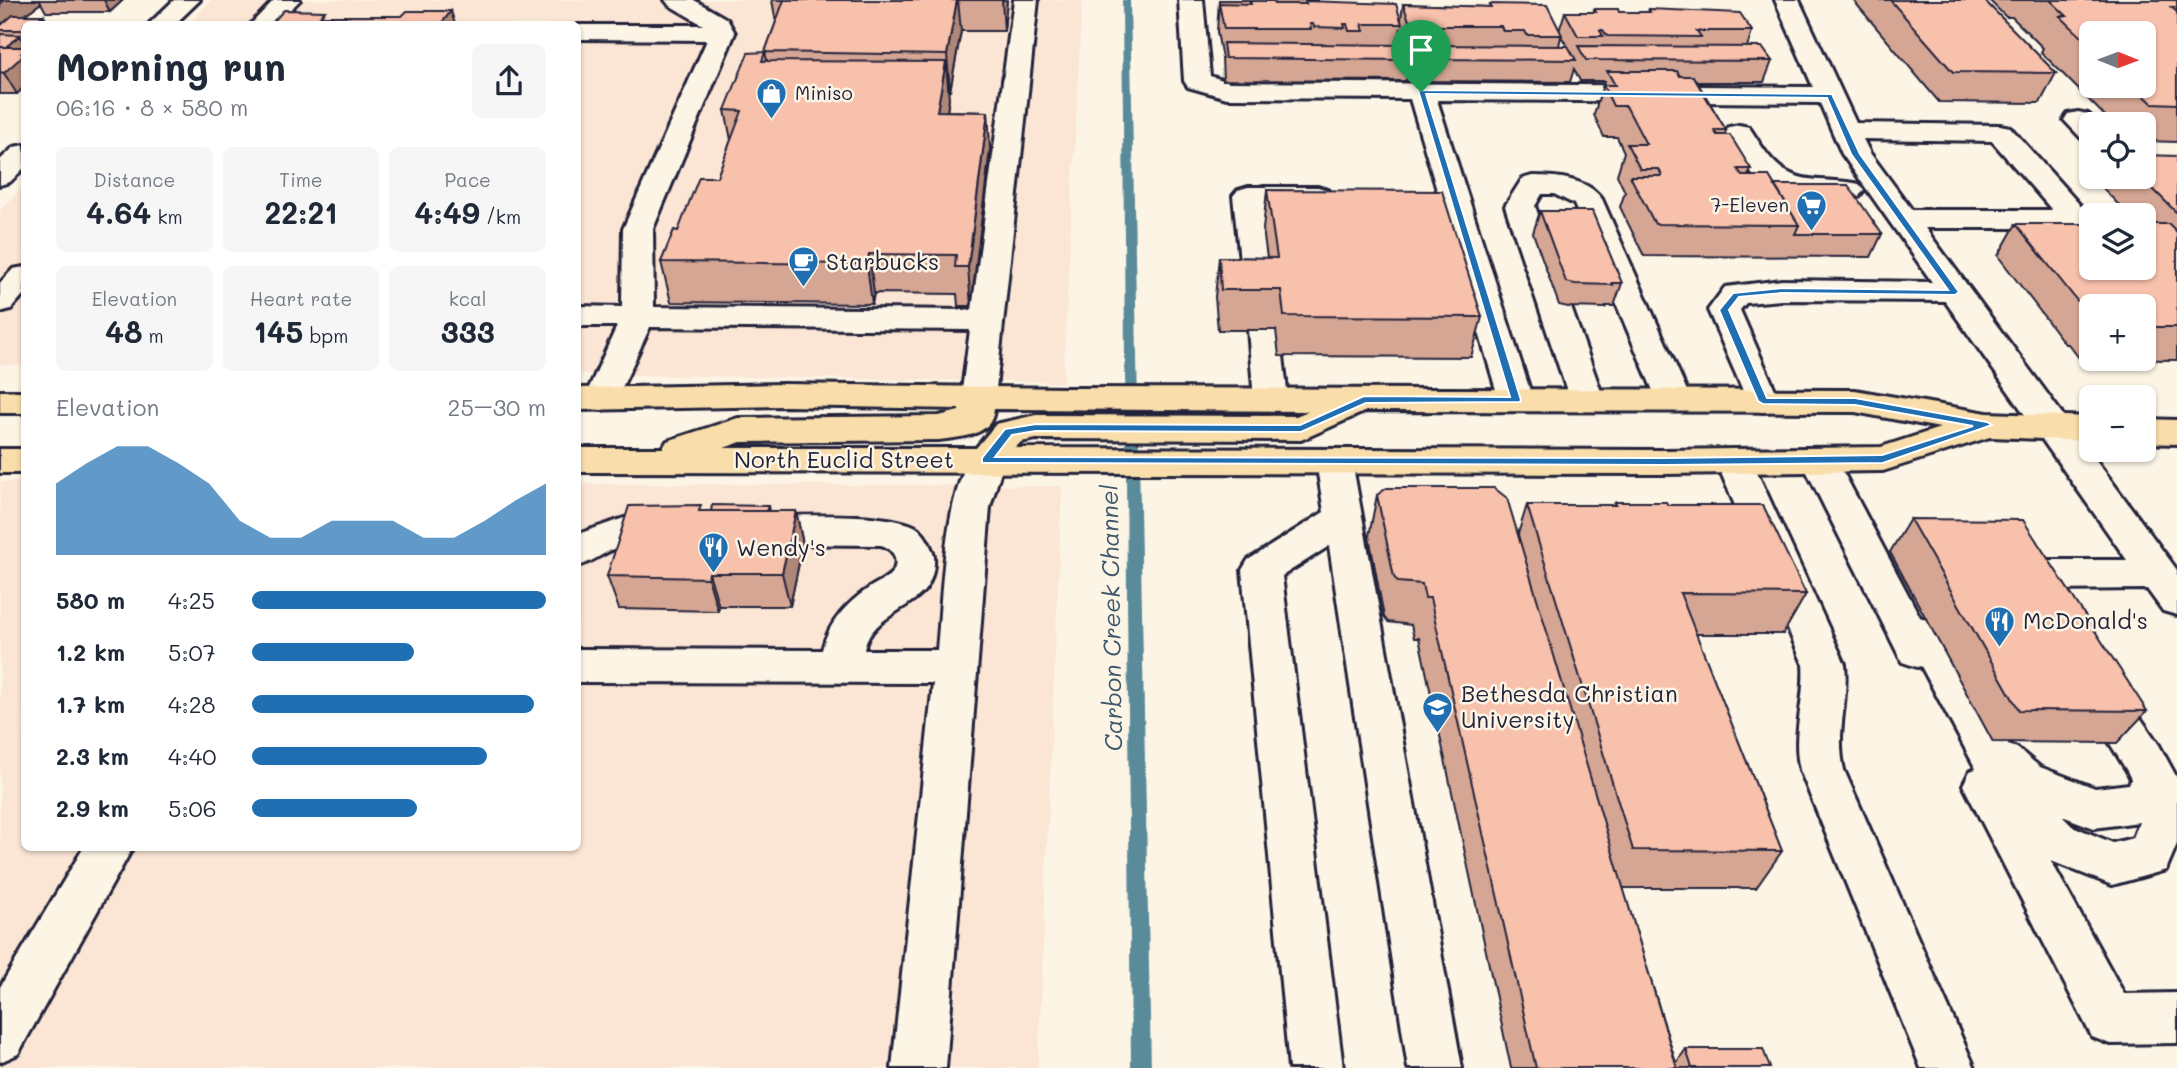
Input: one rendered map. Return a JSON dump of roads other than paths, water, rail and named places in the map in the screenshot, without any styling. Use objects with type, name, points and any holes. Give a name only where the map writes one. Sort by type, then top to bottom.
[{"type":"main road","name":"North Euclid Street","points":[[589,399],[785,395],[978,398],[1068,429],[1214,429],[1334,461],[1883,459],[1987,425]]},
{"type":"main road","points":[[655,460],[737,430],[939,428],[965,425],[976,416],[978,398]]},
{"type":"main road","name":"North Euclid Street","points":[[581,460],[986,461],[1068,429],[1214,429],[1271,399],[1855,401],[1987,425],[2079,429]]},
{"type":"main road","points":[[1214,429],[1301,428],[1364,399]]},
{"type":"main road","points":[[0,402],[21,402]]},
{"type":"main road","points":[[2156,431],[2177,432]]},
{"type":"main road","points":[[0,461],[21,461]]},
{"type":"street","points":[[164,21],[188,0]]},
{"type":"street","points":[[266,21],[288,0]]},
{"type":"street","points":[[677,0],[718,24],[723,33]]},
{"type":"street","points":[[978,398],[1026,0]]},
{"type":"street","points":[[1191,0],[1197,81],[1227,90],[1829,95]]},
{"type":"street","points":[[1787,0],[1856,154],[2168,587],[2053,603],[2168,767],[2146,802],[2094,808],[2024,781],[1986,748],[1928,639],[1905,628]]},
{"type":"street","points":[[581,32],[723,33]]},
{"type":"street","points":[[589,399],[638,316],[638,229],[723,33]]},
{"type":"street","points":[[1421,92],[1439,197],[1516,400]]},
{"type":"street","points":[[1846,131],[2000,133],[2076,219],[1902,219]]},
{"type":"street","points":[[1739,133],[1768,173],[1782,181],[1808,188],[1883,192]]},
{"type":"street","points":[[0,139],[21,139]]},
{"type":"street","points":[[0,176],[21,156]]},
{"type":"street","points":[[1587,400],[1520,206],[1532,185],[1559,185],[1587,199],[1674,400]]},
{"type":"street","points":[[1271,399],[1248,196],[1344,196]]},
{"type":"street","points":[[21,280],[0,304],[15,314],[21,314]]},
{"type":"street","points":[[1763,401],[1724,310],[1736,295],[1782,290],[1955,292]]},
{"type":"street","points":[[581,316],[989,320]]},
{"type":"street","points":[[1819,460],[2110,1019],[2177,1018]]},
{"type":"street","points":[[919,1068],[971,507],[986,461]]},
{"type":"street","points":[[1334,461],[1435,1068]]},
{"type":"street","points":[[1734,461],[1824,664],[1827,684],[1817,745],[1822,770],[1948,1068]]},
{"type":"street","points":[[1316,1068],[1262,570],[1344,517]]},
{"type":"street","points":[[581,550],[597,538],[629,529],[881,531],[902,537],[913,550],[915,564],[910,581],[869,609],[846,635],[839,667]]},
{"type":"street","points":[[1860,540],[1901,540]]},
{"type":"street","points":[[581,665],[957,667]]},
{"type":"street","points":[[0,1036],[107,851]]},
{"type":"waterway","name":"Carbon Creek Channel","points":[[1126,0],[1141,1068]]},
{"type":"place","name":"Miniso","points":[[772,120]]},
{"type":"place","name":"7-Eleven","points":[[1812,232]]},
{"type":"place","name":"Starbucks","points":[[803,289]]},
{"type":"place","name":"Wendy's","points":[[713,575]]},
{"type":"place","name":"McDonald's","points":[[2000,648]]},
{"type":"place","name":"Bethesda Christian University","points":[[1438,734]]}]
